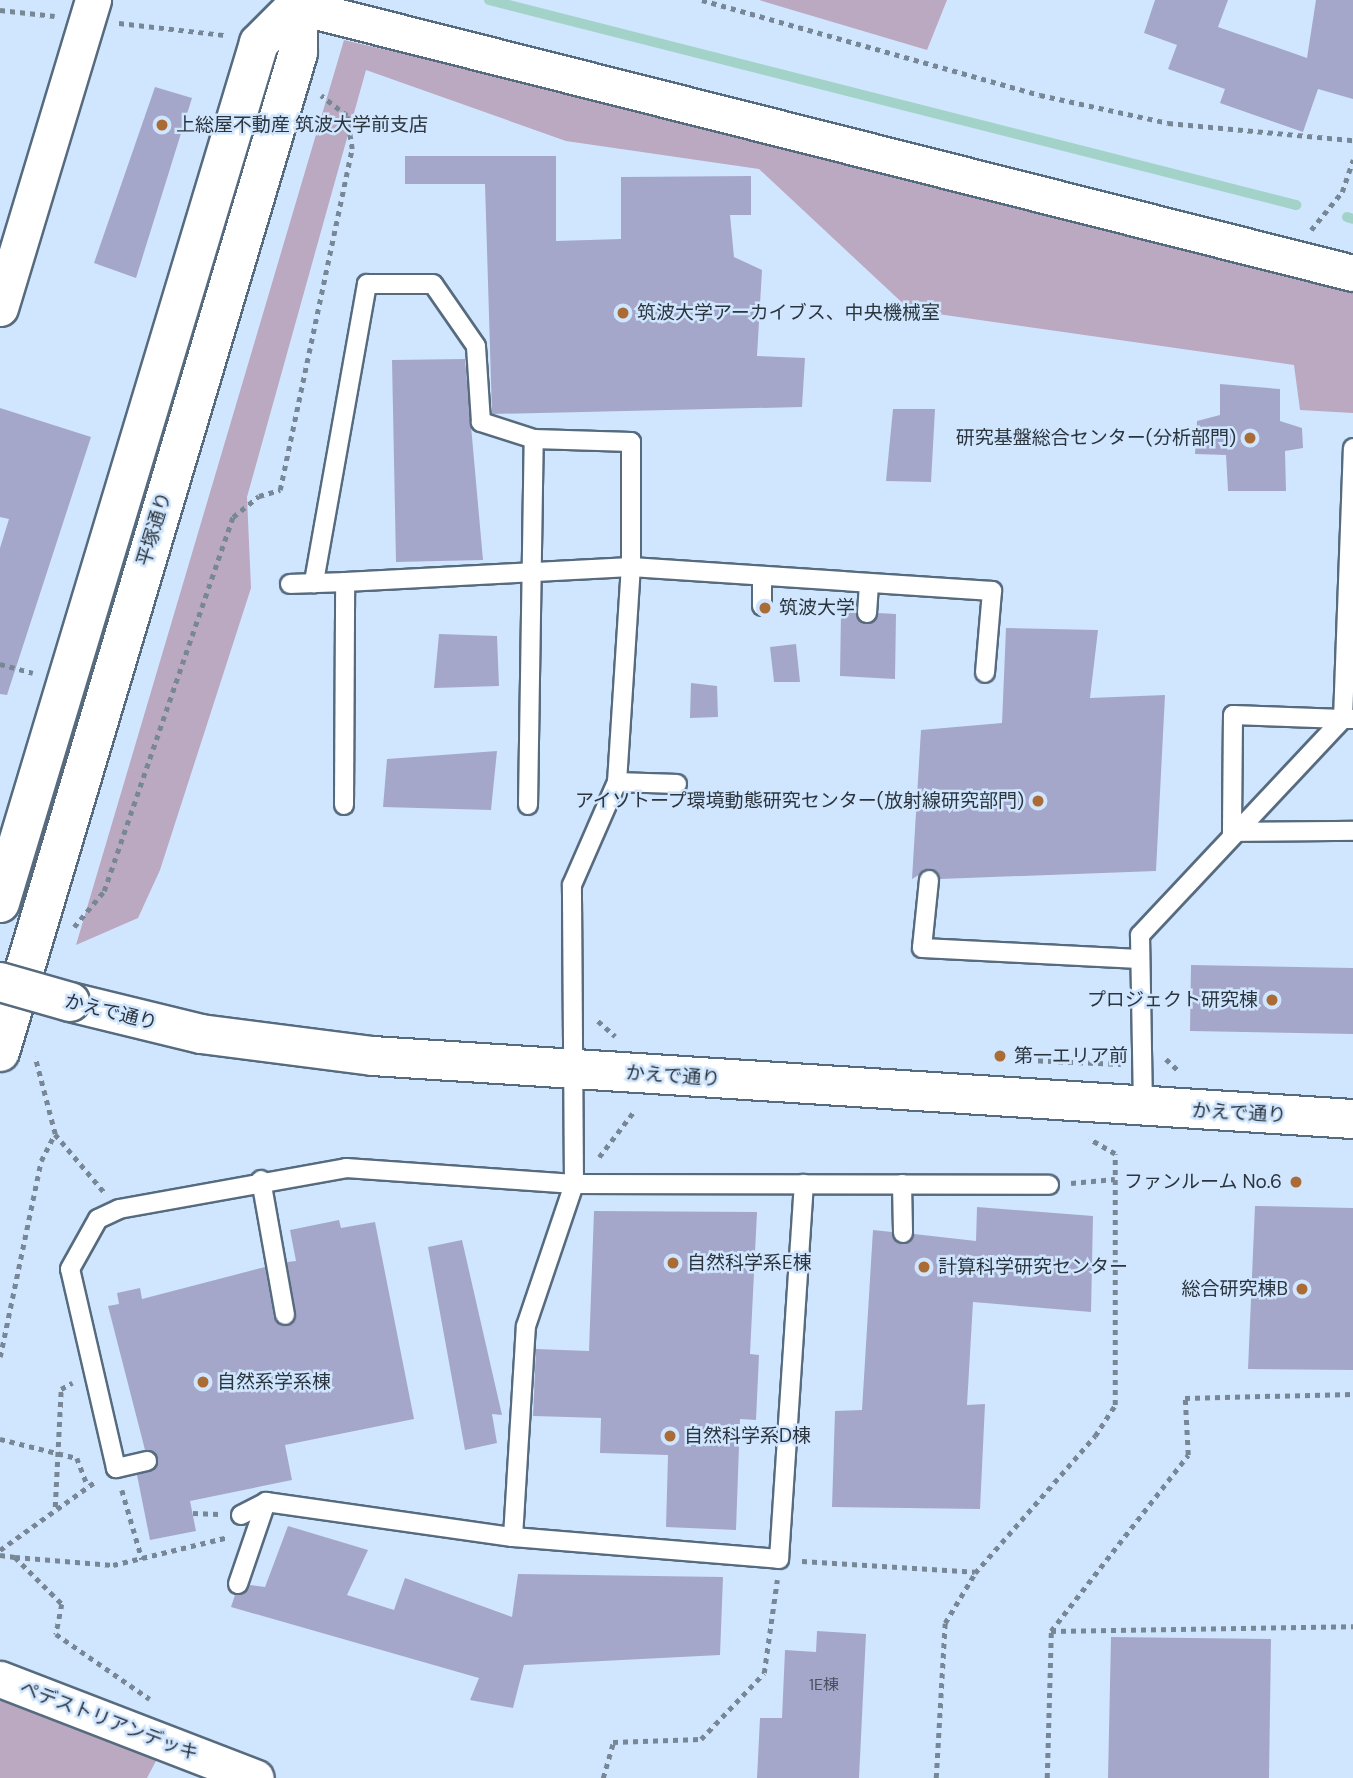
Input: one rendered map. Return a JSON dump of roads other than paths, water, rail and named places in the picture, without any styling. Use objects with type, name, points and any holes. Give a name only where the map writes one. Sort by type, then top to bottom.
[{"type":"main road","name":"平塚通り","points":[[0,904],[259,43],[289,2]]},
{"type":"main road","name":"平塚通り","points":[[15,1049],[298,53],[289,2]]},
{"type":"main road","name":"かえで通り","points":[[0,982],[70,1002],[285,1047],[1143,1108],[1353,1119]]},
{"type":"street","points":[[0,308],[93,0]]},
{"type":"street","points":[[289,2],[1353,273]]},
{"type":"street","name":"ペデストリアンデッキ","points":[[0,1679],[257,1778]]},
{"type":"lane","points":[[314,583],[367,284],[433,284],[475,346],[481,422],[534,439],[631,442],[631,567],[617,782],[572,885],[577,1068],[574,1184],[526,1325],[513,1537]]},
{"type":"lane","points":[[528,805],[534,439]]},
{"type":"lane","points":[[1143,1108],[1140,935],[1232,832],[1348,719],[1353,448]]},
{"type":"lane","points":[[290,583],[532,574],[631,567],[992,591],[985,673]]},
{"type":"lane","points":[[761,606],[762,576]]},
{"type":"lane","points":[[344,804],[345,582]]},
{"type":"lane","points":[[867,613],[869,583]]},
{"type":"lane","points":[[1232,832],[1233,715],[1348,719]]},
{"type":"lane","points":[[617,782],[677,784]]},
{"type":"lane","points":[[1232,832],[1353,831]]},
{"type":"lane","points":[[929,880],[922,948],[1140,958]]},
{"type":"lane","points":[[147,1461],[116,1468],[98,1371],[70,1269],[98,1219],[119,1209],[261,1180],[346,1168],[574,1184],[1049,1185]]},
{"type":"lane","points":[[261,1180],[285,1315]]},
{"type":"lane","points":[[240,1516],[266,1502],[513,1537],[779,1559],[804,1184]]},
{"type":"lane","points":[[902,1184],[903,1233]]},
{"type":"lane","points":[[238,1584],[266,1502]]},
{"type":"waterway","points":[[489,0],[1296,205]]},
{"type":"waterway","points":[[1347,217],[1353,219]]},
{"type":"place","name":"上総屋不動産 筑波大学前支店","points":[[162,125]]},
{"type":"place","name":"筑波大学アーカイブス、中央機械室","points":[[623,313]]},
{"type":"place","name":"研究基盤総合センター(分析部門)","points":[[1250,438]]},
{"type":"place","name":"筑波大学","points":[[765,608]]},
{"type":"place","name":"アイソトープ環境動態研究センター(放射線研究部門)","points":[[1038,801]]},
{"type":"place","name":"プロジェクト研究棟","points":[[1272,1000]]},
{"type":"place","name":"第一エリア前","points":[[1000,1056]]},
{"type":"place","name":"ファンルーム No.6","points":[[1296,1182]]},
{"type":"place","name":"自然科学系E棟","points":[[673,1263]]},
{"type":"place","name":"計算科学研究センター","points":[[924,1267]]},
{"type":"place","name":"総合研究棟B","points":[[1302,1289]]},
{"type":"place","name":"自然系学系棟","points":[[203,1382]]},
{"type":"place","name":"自然科学系D棟","points":[[670,1436]]}]
